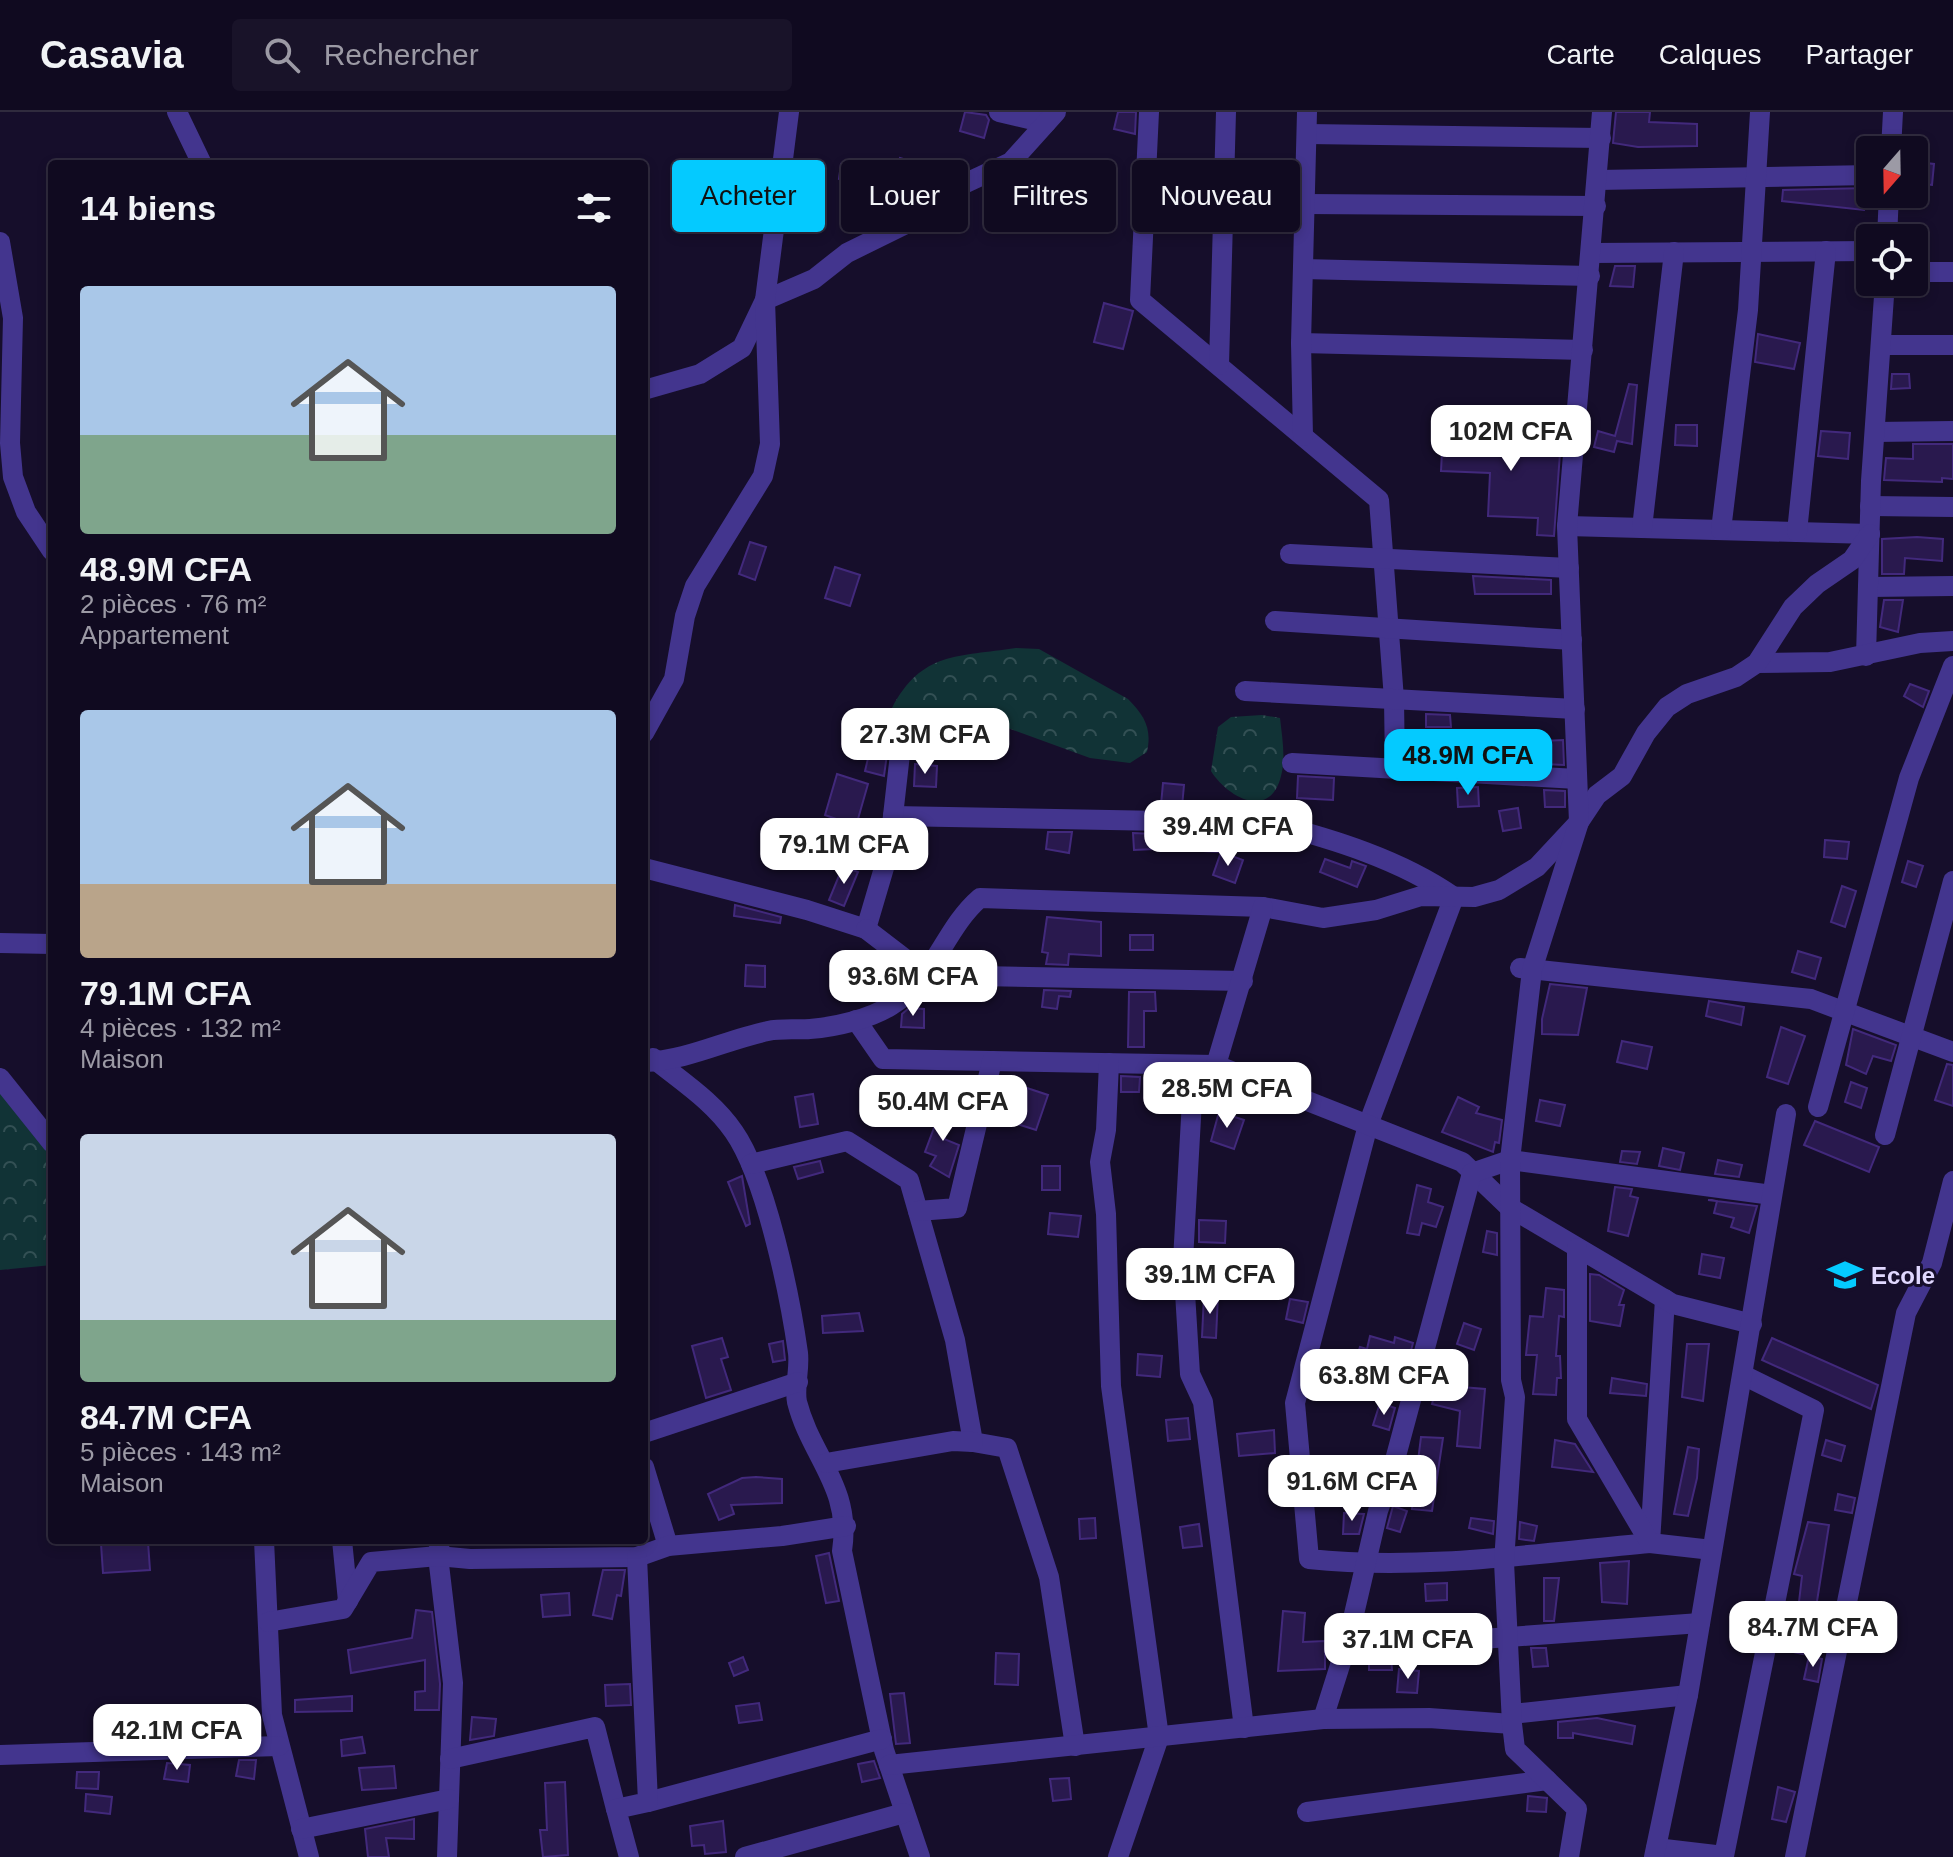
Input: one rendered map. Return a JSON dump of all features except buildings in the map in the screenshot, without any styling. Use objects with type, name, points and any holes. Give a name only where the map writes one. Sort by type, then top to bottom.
[{"type":"street","points":[[177,112],[200,160]]},
{"type":"street","points":[[648,726],[674,679],[685,616],[695,586],[763,476],[770,444],[765,300],[789,112]]},
{"type":"street","points":[[999,112],[1051,118]]},
{"type":"street","points":[[1149,112],[1140,300],[1379,500],[1394,699],[1395,769]]},
{"type":"street","points":[[1219,365],[1226,112]]},
{"type":"street","points":[[1303,436],[1301,343],[1307,112]]},
{"type":"street","points":[[1569,1857],[1577,1809],[1515,1749],[1512,1719],[1504,1556],[1515,1397],[1511,1380],[1509,1207],[1526,969],[1579,822],[1567,526],[1602,112]]},
{"type":"street","points":[[1721,530],[1748,310],[1760,112]]},
{"type":"street","points":[[1892,136],[1893,112]]},
{"type":"street","points":[[648,389],[700,374],[742,348],[765,300],[814,279],[847,253],[916,219],[953,189],[1011,162],[1051,118]]},
{"type":"street","points":[[1307,134],[1601,138]]},
{"type":"street","points":[[1598,180],[1856,175]]},
{"type":"street","points":[[1305,204],[1596,206]]},
{"type":"street","points":[[0,242],[13,318],[10,443],[13,477],[26,512],[48,545]]},
{"type":"street","points":[[1797,532],[1826,251]]},
{"type":"street","points":[[1592,253],[1856,251]]},
{"type":"street","points":[[1642,528],[1674,252]]},
{"type":"street","points":[[1303,269],[1590,276]]},
{"type":"street","points":[[1928,272],[1953,272]]},
{"type":"street","points":[[1866,656],[1870,506],[1884,296]]},
{"type":"street","points":[[1301,343],[1583,350]]},
{"type":"street","points":[[1881,345],[1953,345]]},
{"type":"street","points":[[1875,432],[1953,431]]},
{"type":"street","points":[[1870,506],[1953,507]]},
{"type":"street","points":[[1567,526],[1870,534]]},
{"type":"street","points":[[648,1058],[690,1056],[769,1030],[813,1029],[856,1020],[892,1005],[926,975],[963,913],[980,898],[1263,907],[1323,918],[1376,910],[1421,896],[1474,897],[1499,890],[1537,867],[1579,822],[1597,795],[1622,776],[1646,733],[1667,707],[1687,694],[1736,677],[1757,663],[1793,607],[1817,584],[1852,560],[1870,534]]},
{"type":"street","points":[[1290,554],[1569,568]]},
{"type":"street","points":[[1868,587],[1953,586]]},
{"type":"street","points":[[1275,621],[1572,640]]},
{"type":"street","points":[[1757,663],[1830,662],[1920,643],[1953,641]]},
{"type":"street","points":[[1818,1107],[1909,778],[1953,666]]},
{"type":"street","points":[[1245,691],[1575,709]]},
{"type":"street","points":[[866,929],[889,851],[900,754]]},
{"type":"street","points":[[1292,763],[1577,779]]},
{"type":"street","points":[[893,816],[1270,823],[1313,834],[1426,878],[1454,897]]},
{"type":"street","points":[[648,869],[807,910],[866,929],[926,975],[1243,981]]},
{"type":"street","points":[[1885,1135],[1953,881]]},
{"type":"street","points":[[1454,897],[1368,1125],[1295,1403],[1309,1559],[1365,1565],[1650,1543],[1712,1550]]},
{"type":"street","points":[[1216,1065],[1263,907]]},
{"type":"street","points":[[0,943],[48,944]]},
{"type":"street","points":[[1526,969],[1811,999],[1953,1052]]},
{"type":"street","points":[[856,1020],[883,1059],[1216,1065],[1462,1162],[1509,1207],[1665,1299],[1752,1324]]},
{"type":"street","points":[[648,1058],[708,1102],[734,1132],[751,1164],[782,1266],[799,1357],[797,1401],[826,1463],[846,1526],[842,1551],[882,1739],[920,1857]]},
{"type":"street","points":[[918,1211],[957,1208],[992,1061]]},
{"type":"street","points":[[1109,1063],[1106,1130],[1100,1162],[1106,1214],[1111,1386],[1159,1737],[1118,1857]]},
{"type":"street","points":[[1194,1065],[1183,1260],[1190,1374],[1203,1402],[1244,1728]]},
{"type":"street","points":[[0,1078],[48,1138]]},
{"type":"street","points":[[1743,1375],[1814,1410],[1724,1856],[1655,1853],[1688,1695],[1786,1114]]},
{"type":"street","points":[[751,1164],[847,1141],[909,1180],[955,1340],[973,1442]]},
{"type":"street","points":[[1472,1173],[1510,1160],[1772,1195]]},
{"type":"street","points":[[1323,1719],[1348,1640],[1365,1565],[1472,1173]]},
{"type":"street","points":[[1795,1857],[1906,1313],[1932,1263],[1953,1181]]},
{"type":"street","points":[[1577,1248],[1577,1419],[1650,1543]]},
{"type":"street","points":[[1650,1543],[1665,1299]]},
{"type":"street","points":[[648,1432],[798,1382]]},
{"type":"street","points":[[826,1463],[953,1441],[1007,1448],[1049,1577],[1075,1746]]},
{"type":"street","points":[[648,1480],[668,1546]]},
{"type":"street","points":[[268,1622],[343,1609],[371,1562],[439,1548],[565,1549],[637,1557],[668,1546],[782,1536],[846,1526]]},
{"type":"street","points":[[264,1544],[272,1715],[309,1857]]},
{"type":"street","points":[[342,1544],[348,1601]]},
{"type":"street","points":[[439,1548],[453,1683],[447,1857]]},
{"type":"street","points":[[637,1557],[648,1802]]},
{"type":"street","points":[[1348,1640],[1427,1643],[1700,1623]]},
{"type":"street","points":[[889,1765],[1323,1719],[1512,1719],[1688,1695]]},
{"type":"street","points":[[450,1759],[595,1727],[629,1857]]},
{"type":"street","points":[[616,1809],[882,1739]]},
{"type":"street","points":[[0,1755],[279,1746]]},
{"type":"street","points":[[1307,1812],[1547,1780]]},
{"type":"street","points":[[301,1829],[449,1799]]},
{"type":"street","points":[[745,1857],[772,1854],[904,1813]]},
{"type":"green space","points":[[1016,648],[1039,649],[1128,699],[1146,723],[1149,736],[1147,752],[1130,763],[1090,758],[994,723],[892,708],[904,689],[929,666],[959,656]]},
{"type":"green space","points":[[1262,715],[1280,718],[1283,747],[1281,776],[1268,798],[1248,800],[1227,789],[1211,771],[1218,727],[1231,717]]},
{"type":"green space","points":[[0,1091],[48,1150],[48,1265],[0,1270]]},
{"type":"place","name":"Ecole","points":[[1845,1275]]}]
